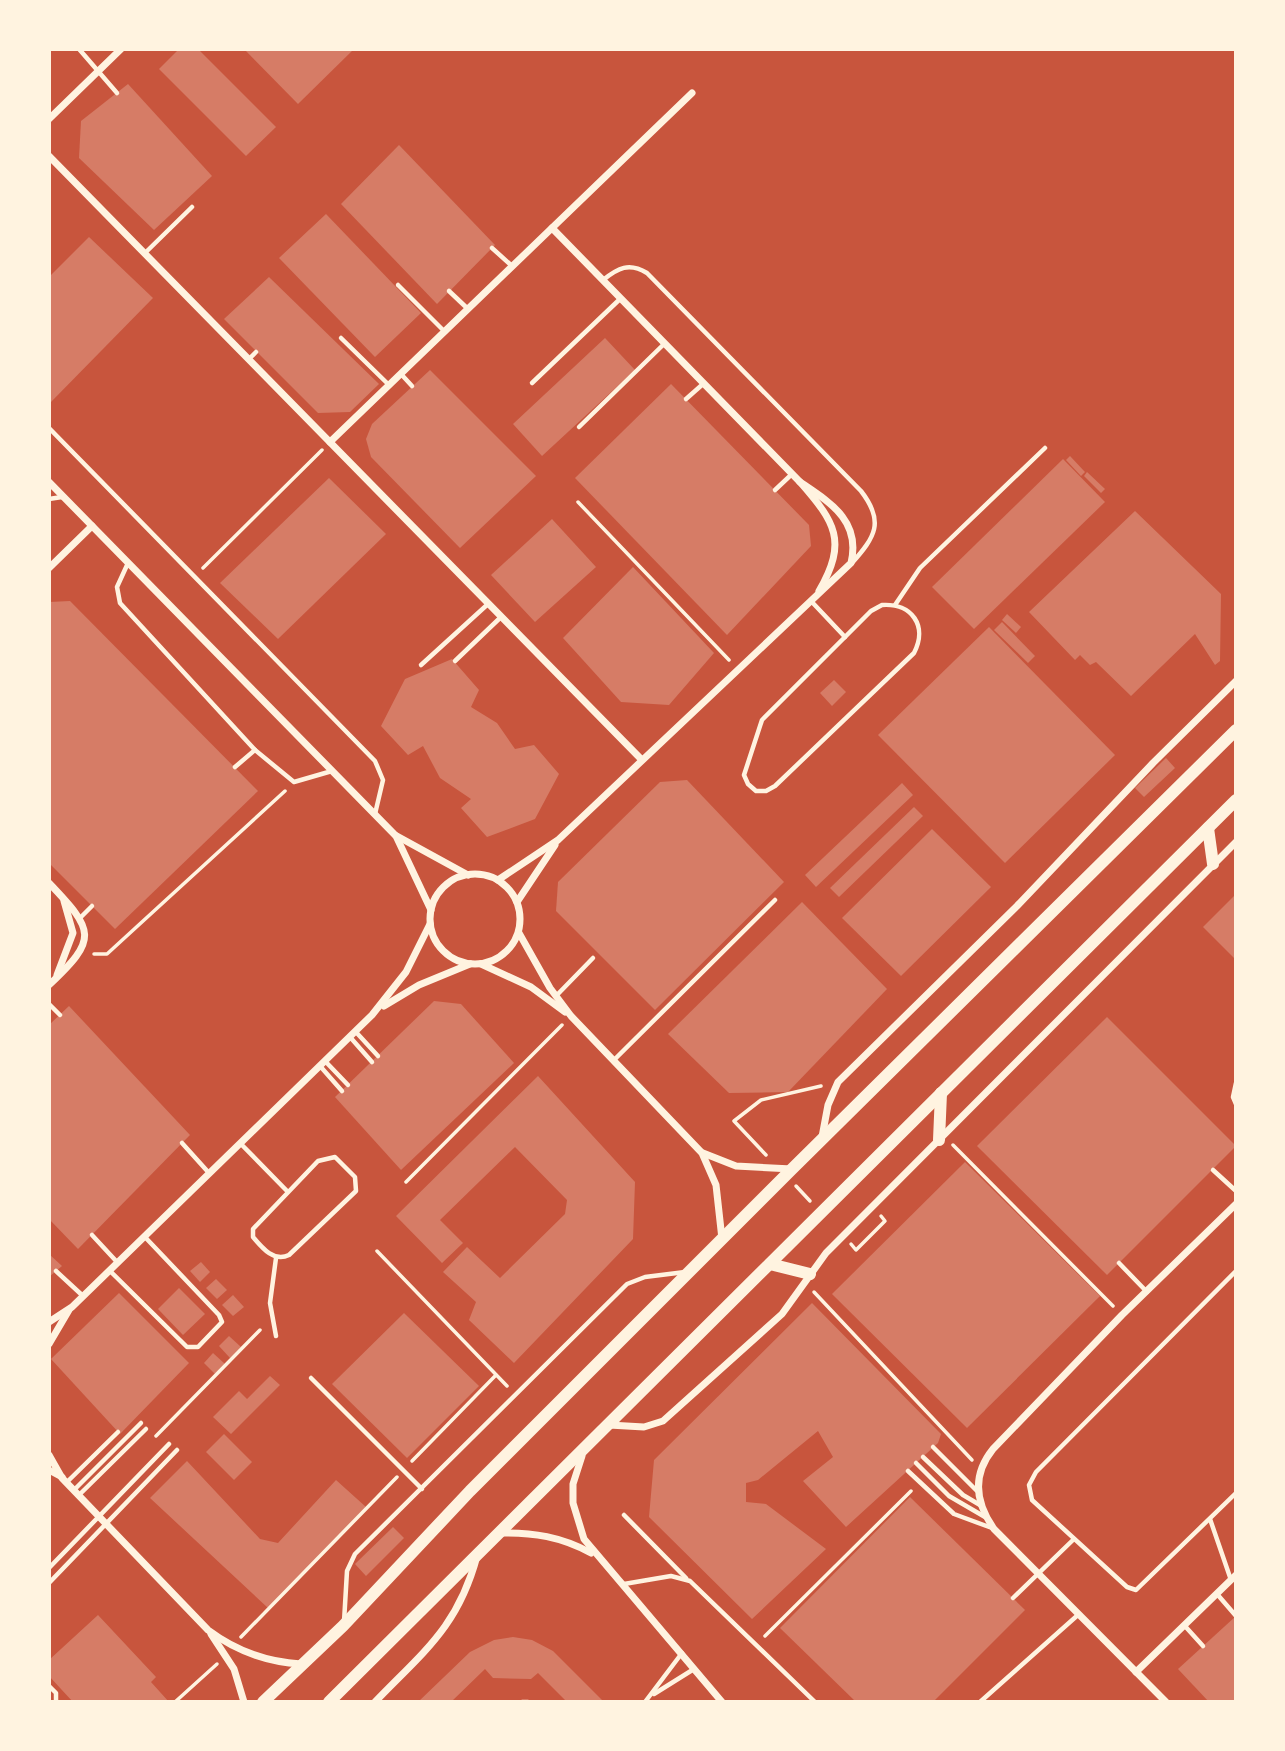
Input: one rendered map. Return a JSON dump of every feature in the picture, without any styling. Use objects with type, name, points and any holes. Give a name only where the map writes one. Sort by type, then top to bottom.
[{"type":"main road","points":[[263,1702],[343,1626],[470,1491],[792,1168],[1236,730]]},
{"type":"main road","points":[[329,1702],[1236,800]]},
{"type":"main road","points":[[1208,828],[1213,864]]},
{"type":"main road","points":[[941,1093],[941,1138]]},
{"type":"main road","points":[[770,1264],[808,1279]]},
{"type":"street","points":[[49,119],[121,49]]},
{"type":"street","points":[[330,442],[692,93]]},
{"type":"street","points":[[49,156],[641,759]]},
{"type":"street","points":[[552,228],[800,482],[828,516],[836,540],[833,564],[818,593]]},
{"type":"street","points":[[49,482],[395,835],[468,875]]},
{"type":"street","points":[[499,880],[558,840],[818,593],[842,575],[851,563],[854,537],[846,522],[831,505],[800,482]]},
{"type":"street","points":[[49,568],[92,526]]},
{"type":"street","points":[[821,1140],[828,1105],[838,1082],[1017,906],[1153,762],[1236,681]]},
{"type":"street","points":[[395,835],[431,910]]},
{"type":"street","points":[[517,902],[558,840]]},
{"type":"street","points":[[610,1425],[644,1427],[672,1415],[782,1314],[825,1252],[1236,842]]},
{"type":"street","points":[[49,1322],[72,1307],[372,1015],[406,972],[430,924],[431,910],[444,887],[468,875],[483,875],[499,880],[517,902],[520,917],[519,933],[510,948],[497,958],[481,964],[456,960],[443,951],[430,924]]},
{"type":"street","points":[[49,883],[80,917],[84,928],[81,951],[76,961],[51,983]]},
{"type":"street","points":[[51,983],[67,956],[74,933],[72,920],[62,897]]},
{"type":"street","points":[[519,933],[571,1016],[702,1153],[716,1185],[722,1239]]},
{"type":"street","points":[[372,1015],[419,985],[470,964]]},
{"type":"street","points":[[481,964],[531,987],[571,1016]]},
{"type":"street","points":[[702,1153],[736,1166],[792,1168]]},
{"type":"street","points":[[1166,1702],[994,1529],[980,1506],[978,1492],[981,1469],[993,1449],[1122,1315],[1236,1204]]},
{"type":"street","points":[[49,1344],[72,1307]]},
{"type":"street","points":[[585,1448],[575,1474],[573,1503],[584,1539],[722,1702]]},
{"type":"street","points":[[49,1455],[64,1480],[208,1630],[240,1681],[244,1702]]},
{"type":"street","points":[[49,1470],[64,1480]]},
{"type":"street","points":[[499,1533],[549,1536],[595,1555]]},
{"type":"street","points":[[375,1702],[453,1619],[468,1587],[478,1553]]},
{"type":"street","points":[[1136,1672],[1233,1577]]},
{"type":"street","points":[[208,1630],[232,1646],[266,1660],[301,1664]]},
{"type":"lane","points":[[79,49],[117,93]]},
{"type":"lane","points":[[145,253],[192,207]]},
{"type":"lane","points":[[492,248],[512,266]]},
{"type":"lane","points":[[603,280],[623,267],[640,268],[648,272],[861,491],[872,507],[875,525],[870,543],[851,563]]},
{"type":"lane","points":[[398,285],[445,332]]},
{"type":"lane","points":[[449,291],[468,309]]},
{"type":"lane","points":[[532,383],[621,299]]},
{"type":"lane","points":[[341,338],[390,385]]},
{"type":"lane","points":[[579,427],[664,344]]},
{"type":"lane","points":[[249,359],[256,352]]},
{"type":"lane","points":[[401,374],[412,386]]},
{"type":"lane","points":[[686,399],[703,384]]},
{"type":"lane","points":[[49,428],[375,761],[383,780],[375,815]]},
{"type":"lane","points":[[895,605],[920,568],[1045,448]]},
{"type":"lane","points":[[775,491],[792,474]]},
{"type":"lane","points":[[49,499],[63,497]]},
{"type":"lane","points":[[128,563],[117,587],[120,603],[255,750],[294,782],[332,771]]},
{"type":"lane","points":[[811,600],[845,637]]},
{"type":"lane","points":[[421,665],[489,604]]},
{"type":"lane","points":[[895,605],[907,609],[920,629],[920,642],[914,653],[775,786],[766,791],[756,791],[748,785],[744,775],[762,720],[871,611],[895,605]]},
{"type":"lane","points":[[455,661],[501,616]]},
{"type":"lane","points":[[235,767],[255,750]]},
{"type":"lane","points":[[613,1062],[775,900]]},
{"type":"lane","points":[[80,917],[92,906]]},
{"type":"lane","points":[[556,996],[593,958]]},
{"type":"lane","points":[[49,1004],[60,1015]]},
{"type":"lane","points":[[352,1034],[378,1056]]},
{"type":"lane","points":[[352,1034],[372,1062]]},
{"type":"lane","points":[[322,1063],[348,1085]]},
{"type":"lane","points":[[322,1063],[342,1091]]},
{"type":"lane","points":[[1236,1083],[1233,1097],[1236,1104]]},
{"type":"lane","points":[[182,1143],[209,1173]]},
{"type":"lane","points":[[240,1143],[287,1191]]},
{"type":"lane","points":[[329,1156],[339,1161],[357,1181],[352,1195],[289,1255],[276,1258],[256,1241],[253,1229],[318,1161],[329,1156]]},
{"type":"lane","points":[[1213,1170],[1236,1191]]},
{"type":"lane","points":[[92,1235],[118,1262]]},
{"type":"lane","points":[[109,1271],[187,1347],[198,1347],[218,1328],[222,1322],[219,1315],[144,1237]]},
{"type":"lane","points":[[276,1258],[270,1303],[276,1336]]},
{"type":"lane","points":[[1119,1263],[1147,1292]]},
{"type":"lane","points":[[56,1271],[83,1296]]},
{"type":"lane","points":[[1236,1271],[1031,1478],[1029,1485],[1032,1500],[1127,1587],[1136,1590],[1236,1493]]},
{"type":"lane","points":[[343,1626],[347,1571],[352,1559],[628,1284],[645,1277],[689,1272]]},
{"type":"lane","points":[[311,1378],[422,1489]]},
{"type":"lane","points":[[76,1493],[141,1423]]},
{"type":"lane","points":[[76,1493],[146,1429]]},
{"type":"lane","points":[[64,1480],[118,1432]]},
{"type":"lane","points":[[49,1568],[169,1444]]},
{"type":"lane","points":[[933,1447],[978,1492]]},
{"type":"lane","points":[[49,1583],[177,1450]]},
{"type":"lane","points":[[923,1457],[963,1495],[980,1506]]},
{"type":"lane","points":[[916,1463],[949,1496],[985,1517]]},
{"type":"lane","points":[[908,1471],[954,1514],[979,1526],[994,1529]]},
{"type":"lane","points":[[624,1515],[815,1702]]},
{"type":"lane","points":[[1210,1519],[1233,1577]]},
{"type":"lane","points":[[1013,1598],[1074,1539]]},
{"type":"lane","points":[[624,1584],[671,1576],[690,1581]]},
{"type":"lane","points":[[1217,1594],[1236,1616]]},
{"type":"lane","points":[[979,1702],[1079,1613]]},
{"type":"lane","points":[[1184,1624],[1203,1646]]},
{"type":"lane","points":[[645,1702],[682,1653]]},
{"type":"lane","points":[[650,1696],[695,1668]]},
{"type":"lane","points":[[49,1686],[56,1693],[56,1702]]},
{"type":"lane","points":[[522,1702],[528,1702]]},
{"type":"path","points":[[194,577],[330,442]]},
{"type":"path","points":[[578,502],[738,669]]},
{"type":"path","points":[[81,951],[107,954],[294,782]]},
{"type":"path","points":[[406,1182],[571,1016]]},
{"type":"path","points":[[734,1121],[761,1100],[838,1082]]},
{"type":"path","points":[[941,1138],[1122,1315]]},
{"type":"path","points":[[856,1250],[885,1221]]},
{"type":"path","points":[[377,1251],[516,1395]]},
{"type":"path","points":[[808,1279],[981,1469]]},
{"type":"path","points":[[155,1437],[260,1330]]},
{"type":"path","points":[[232,1646],[496,1375]]},
{"type":"path","points":[[756,1645],[920,1483]]},
{"type":"path","points":[[175,1702],[226,1656]]},
{"type":"building","points":[[179,49],[198,49],[276,127],[246,156],[159,69]]},
{"type":"building","points":[[244,49],[354,49],[298,104]]},
{"type":"building","points":[[128,84],[212,176],[154,230],[79,158],[81,121]]},
{"type":"building","points":[[399,145],[495,245],[437,304],[341,204]]},
{"type":"building","points":[[326,214],[421,313],[375,357],[279,258]]},
{"type":"building","points":[[89,237],[153,298],[51,402],[49,277]]},
{"type":"building","points":[[269,277],[379,384],[350,412],[318,413],[224,319]]},
{"type":"building","points":[[605,338],[635,370],[542,456],[513,424]]},
{"type":"building","points":[[430,370],[536,476],[460,548],[371,457],[366,439],[372,424]]},
{"type":"building","points":[[671,384],[809,525],[811,546],[727,635],[575,478]]},
{"type":"building","points":[[1070,456],[1085,472],[1081,476],[1066,460]]},
{"type":"building","points":[[1063,459],[1105,502],[974,629],[932,587]]},
{"type":"building","points":[[1087,472],[1105,489],[1101,493],[1084,476]]},
{"type":"building","points":[[329,478],[386,534],[278,639],[220,583]]},
{"type":"building","points":[[1135,511],[1221,594],[1220,661],[1215,665],[1195,634],[1131,696],[1096,662],[1090,665],[1080,655],[1075,660],[1029,612]]},
{"type":"building","points":[[552,519],[596,567],[535,622],[491,575]]},
{"type":"building","points":[[633,567],[714,653],[669,705],[621,702],[563,638]]},
{"type":"building","points":[[70,601],[258,791],[115,929],[49,863],[49,602]]},
{"type":"building","points":[[1007,614],[1021,627],[1016,633],[1002,620]]},
{"type":"building","points":[[1002,622],[1035,656],[1028,663],[994,630]]},
{"type":"building","points":[[989,627],[1115,755],[1005,863],[878,735]]},
{"type":"building","points":[[452,659],[479,690],[471,707],[497,723],[515,749],[534,745],[559,774],[535,819],[487,837],[461,808],[471,799],[440,778],[423,746],[408,755],[381,726],[405,679]]},
{"type":"building","points":[[834,680],[846,692],[832,706],[820,693]]},
{"type":"building","points":[[1166,758],[1175,768],[1144,797],[1135,788]]},
{"type":"building","points":[[687,780],[784,882],[655,1010],[556,911],[558,882],[660,782]]},
{"type":"building","points":[[902,783],[913,795],[816,887],[805,875]]},
{"type":"building","points":[[914,807],[923,816],[839,897],[830,888]]},
{"type":"building","points":[[932,829],[991,887],[901,976],[842,918]]},
{"type":"building","points":[[1236,894],[1236,960],[1203,927]]},
{"type":"building","points":[[802,902],[887,989],[788,1092],[729,1093],[668,1034]]},
{"type":"building","points":[[434,1001],[461,1004],[514,1063],[401,1170],[335,1097]]},
{"type":"building","points":[[69,1006],[190,1135],[78,1249],[49,1219],[49,1025]]},
{"type":"building","points":[[1107,1017],[1236,1146],[1107,1275],[977,1146]]},
{"type":"building","points":[[538,1076],[635,1182],[633,1239],[514,1363],[469,1320],[476,1302],[443,1272],[467,1247],[500,1278],[565,1214],[567,1200],[515,1147],[440,1220],[463,1243],[442,1263],[396,1216]]},
{"type":"building","points":[[965,1162],[1100,1296],[967,1428],[832,1294]]},
{"type":"building","points":[[49,1254],[62,1266],[49,1277]]},
{"type":"building","points":[[201,1262],[210,1272],[200,1282],[190,1271]]},
{"type":"building","points":[[216,1279],[227,1290],[217,1299],[206,1288]]},
{"type":"building","points":[[179,1288],[205,1314],[183,1335],[158,1309]]},
{"type":"building","points":[[119,1293],[189,1363],[120,1434],[51,1359]]},
{"type":"building","points":[[233,1295],[244,1307],[233,1316],[222,1305]]},
{"type":"building","points":[[812,1303],[941,1434],[938,1443],[846,1527],[803,1481],[833,1457],[818,1431],[758,1480],[746,1483],[746,1502],[766,1504],[826,1549],[752,1619],[649,1517],[654,1460]]},
{"type":"building","points":[[404,1313],[479,1386],[407,1458],[332,1384]]},
{"type":"building","points":[[229,1336],[241,1347],[230,1358],[219,1346]]},
{"type":"building","points":[[213,1353],[225,1364],[215,1374],[204,1363]]},
{"type":"building","points":[[270,1376],[280,1385],[231,1434],[213,1417],[239,1391],[247,1399]]},
{"type":"building","points":[[224,1434],[252,1462],[234,1480],[206,1452]]},
{"type":"building","points":[[187,1461],[260,1539],[278,1543],[336,1480],[366,1507],[268,1608],[150,1498]]},
{"type":"building","points":[[910,1497],[1025,1610],[933,1702],[856,1702],[780,1628]]},
{"type":"building","points":[[393,1527],[404,1538],[366,1576],[355,1564]]},
{"type":"building","points":[[98,1615],[156,1677],[151,1682],[169,1702],[73,1702],[49,1676],[49,1660]]},
{"type":"building","points":[[1236,1616],[1236,1702],[1209,1702],[1178,1669]]},
{"type":"building","points":[[513,1637],[532,1640],[553,1651],[604,1702],[567,1702],[538,1673],[531,1679],[493,1678],[485,1669],[451,1702],[418,1702],[470,1652],[494,1640]]}]
